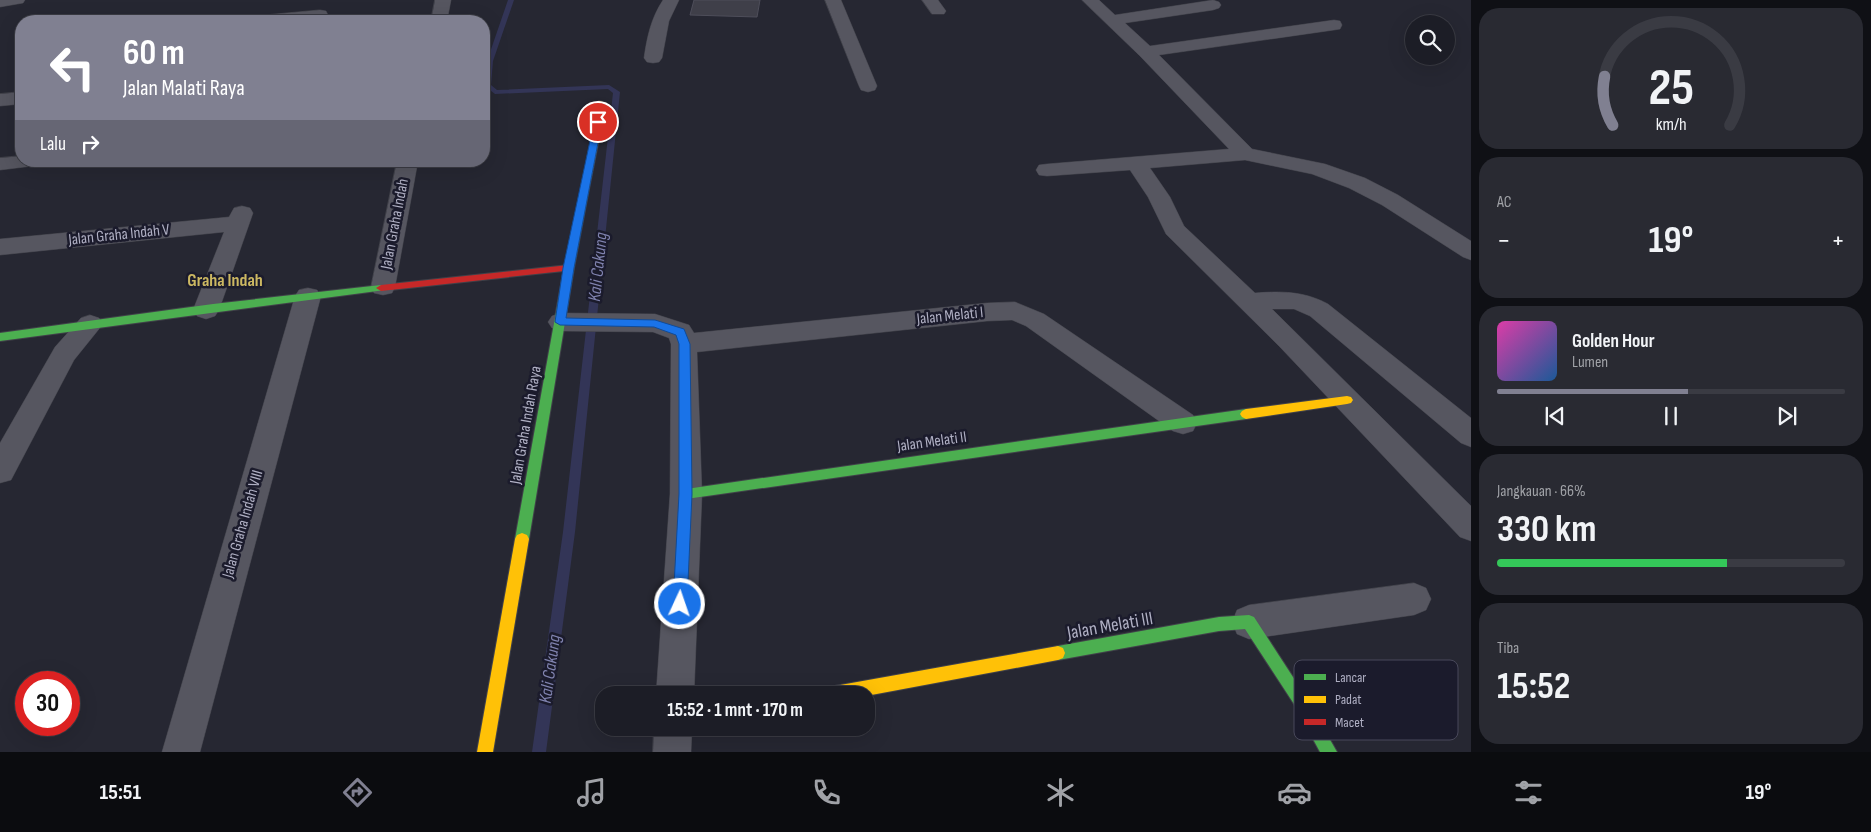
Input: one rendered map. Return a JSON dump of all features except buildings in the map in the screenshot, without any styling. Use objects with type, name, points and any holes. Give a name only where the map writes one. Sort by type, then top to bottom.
[{"type":"street","points":[[0,2],[17,0]]},
{"type":"street","points":[[439,15],[443,0]]},
{"type":"street","points":[[653,58],[659,23],[663,11],[670,0]]},
{"type":"street","points":[[833,0],[868,86]]},
{"type":"street","points":[[1090,0],[1146,52],[1245,154]]},
{"type":"street","points":[[1112,20],[1213,5]]},
{"type":"street","points":[[299,15],[322,12]]},
{"type":"street","points":[[1146,52],[1334,25]]},
{"type":"street","points":[[0,100],[15,99]]},
{"type":"street","name":"Jalan Graha Indah Raya","points":[[485,752],[568,268],[602,104]]},
{"type":"street","points":[[1048,170],[1245,154],[1316,169],[1357,183],[1390,200],[1471,252]]},
{"type":"street","points":[[1136,162],[1159,197],[1174,229],[1347,400],[1471,527]]},
{"type":"street","points":[[0,164],[15,163]]},
{"type":"street","name":"Jalan Graha Indah","points":[[383,287],[407,167]]},
{"type":"street","name":"Jalan Graha Indah V","points":[[0,247],[240,218],[206,310]]},
{"type":"street","points":[[0,337],[308,296],[568,268]]},
{"type":"street","name":"Jalan Graha Indah VIII","points":[[181,752],[308,296]]},
{"type":"street","points":[[1249,302],[1297,300],[1308,302],[1471,435]]},
{"type":"street","name":"Jalan Melati I","points":[[684,344],[987,312],[1014,312],[1035,320],[1183,424]]},
{"type":"street","points":[[560,322],[655,323],[680,332],[684,344],[686,494],[675,686]]},
{"type":"street","points":[[0,471],[64,354],[90,324]]},
{"type":"street","name":"Jalan Melati II","points":[[686,494],[1347,400]]},
{"type":"street","points":[[1294,691],[1249,622],[1414,599]]},
{"type":"street","name":"Jalan Melati III","points":[[875,687],[1219,624],[1249,622]]},
{"type":"street","points":[[672,752],[673,736]]},
{"type":"street","points":[[1322,740],[1329,752]]},
{"type":"waterway","name":"Kali Cakung","points":[[490,61],[511,0]]},
{"type":"waterway","name":"Kali Cakung","points":[[490,88],[495,92],[609,87],[617,92],[569,532],[539,752]]},
{"type":"traffic: fast","points":[[522,539],[569,268],[585,189]]},
{"type":"traffic: fast","points":[[0,337],[213,308],[381,288]]},
{"type":"traffic: fast","points":[[686,494],[1246,414]]},
{"type":"traffic: fast","points":[[1058,653],[1219,624],[1249,622],[1294,691]]},
{"type":"traffic: fast","points":[[1322,740],[1329,752]]},
{"type":"traffic: slow","points":[[585,189],[602,103]]},
{"type":"traffic: slow","points":[[1246,414],[1347,400]]},
{"type":"traffic: slow","points":[[485,752],[522,539]]},
{"type":"traffic: slow","points":[[875,687],[1058,653]]},
{"type":"traffic: jam","points":[[381,288],[569,268]]},
{"type":"district","name":"Graha Indah","points":[[225,280]]},
{"type":"route","points":[[598,122],[568,268],[560,322],[655,323],[680,332],[684,344],[686,494],[680,604]]}]
